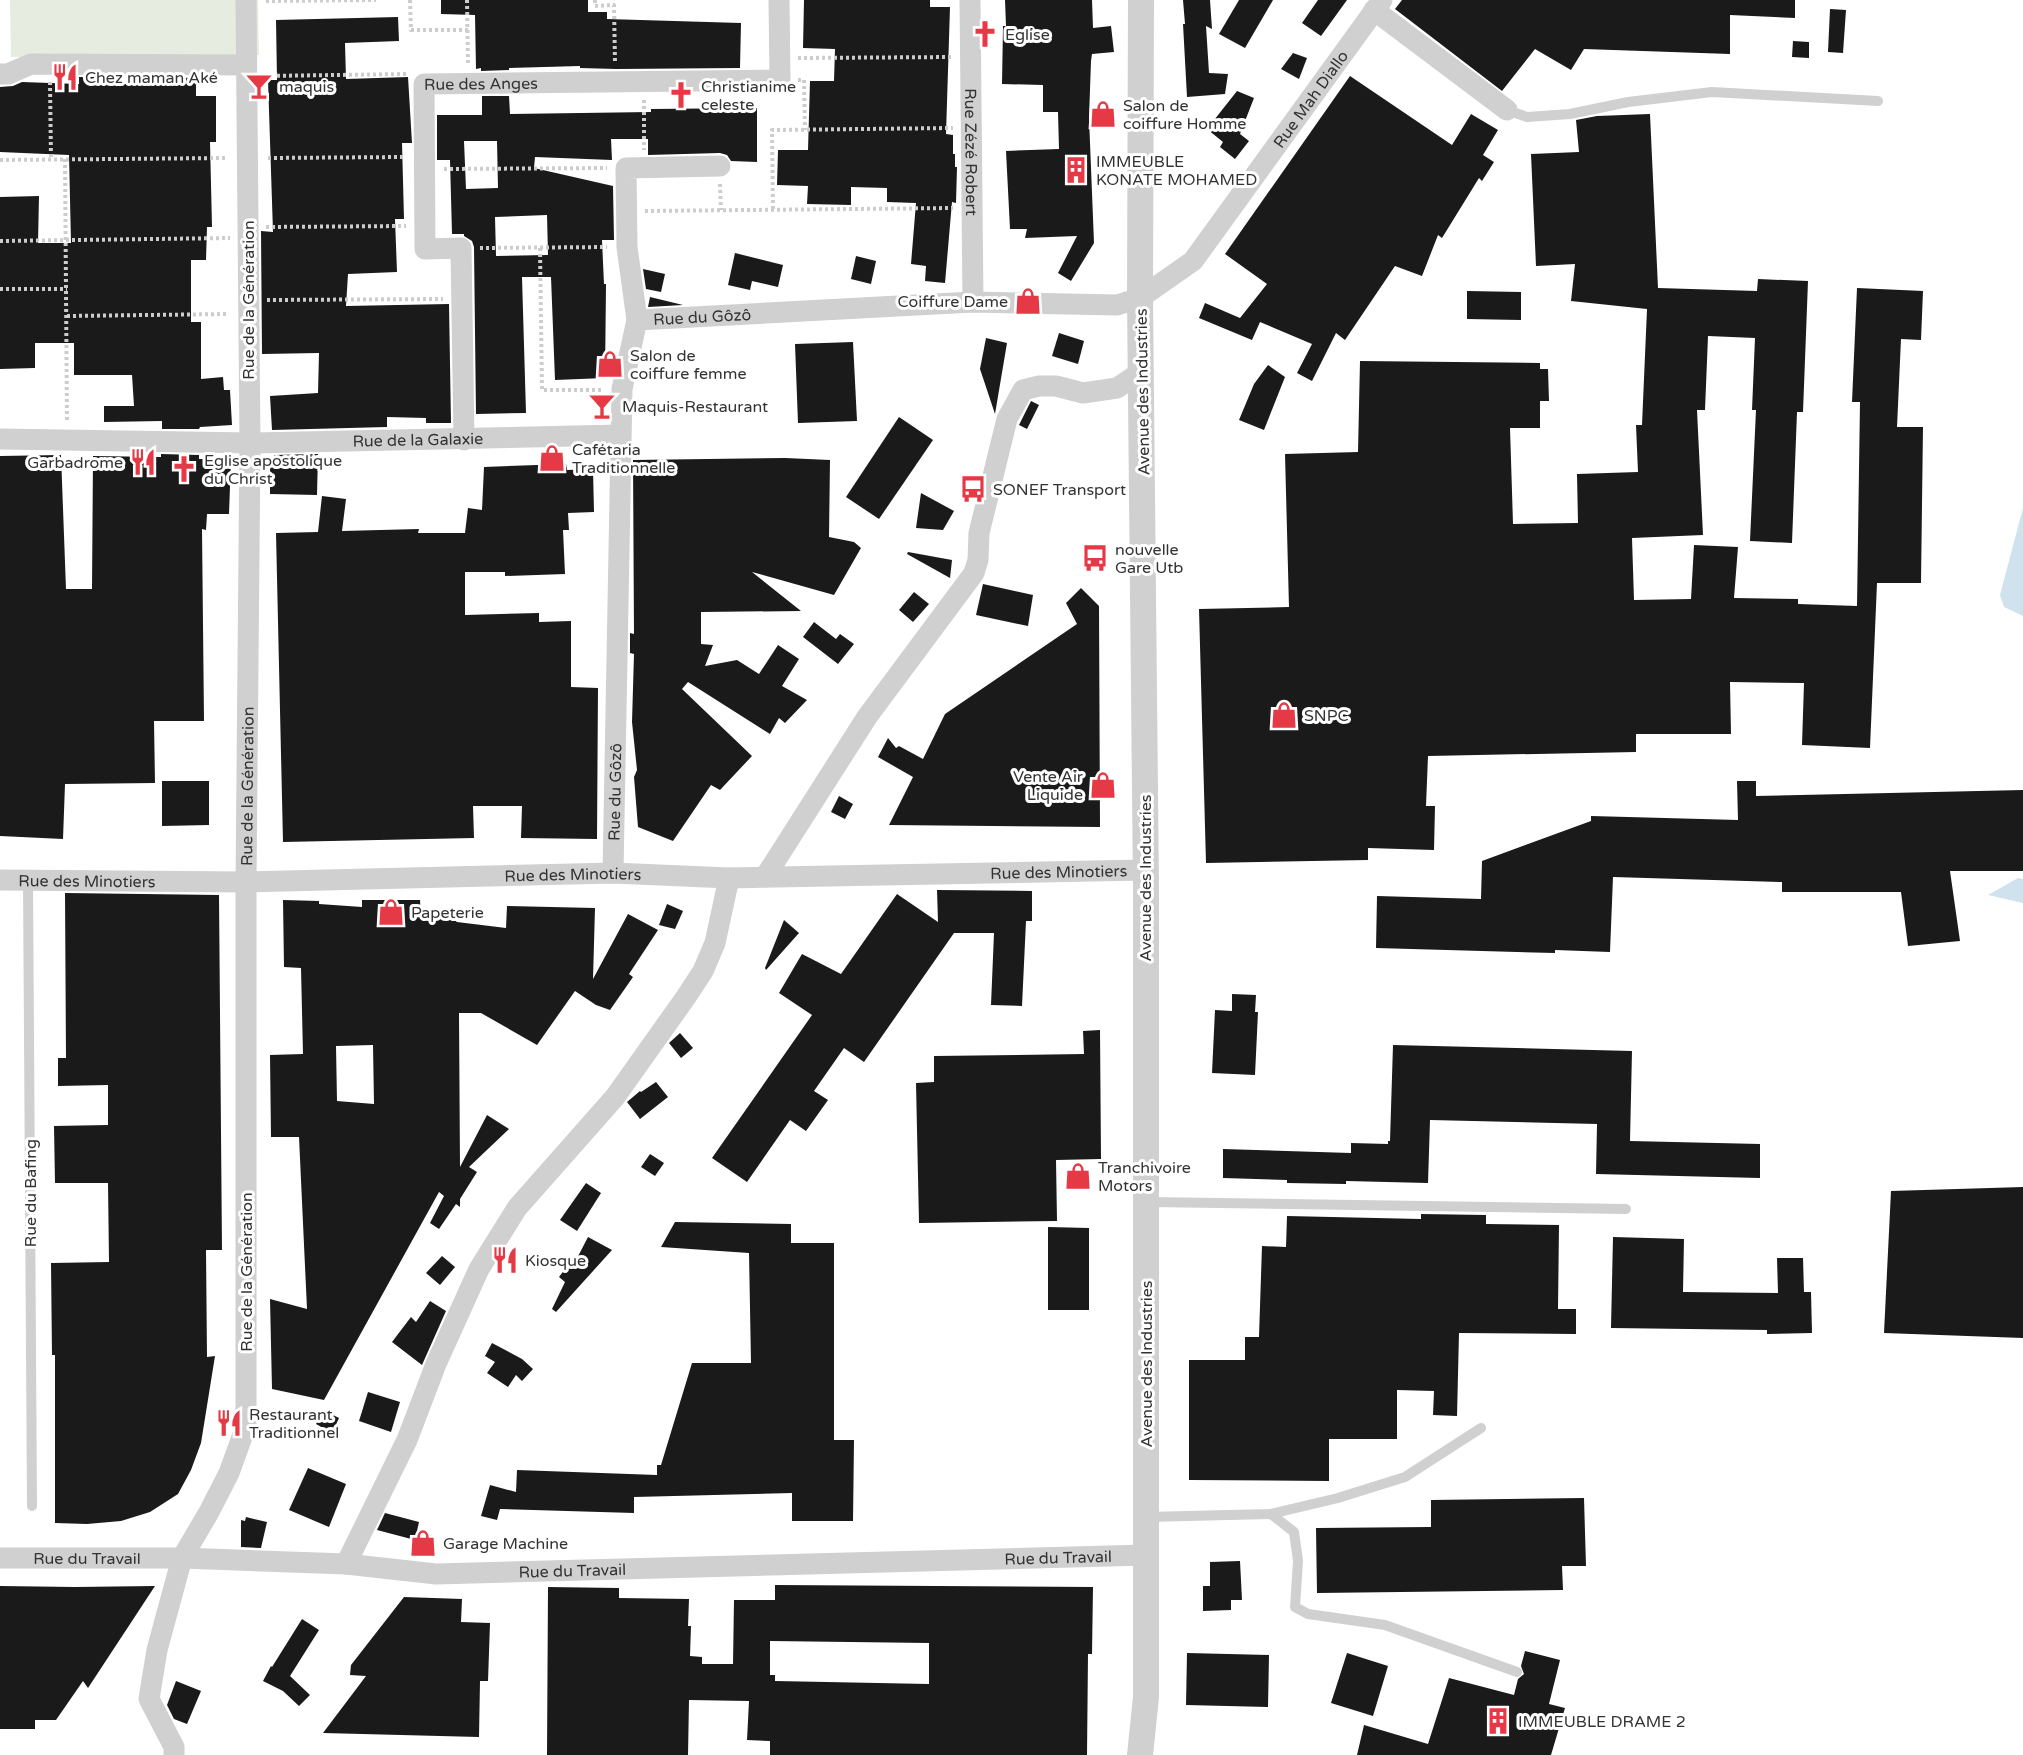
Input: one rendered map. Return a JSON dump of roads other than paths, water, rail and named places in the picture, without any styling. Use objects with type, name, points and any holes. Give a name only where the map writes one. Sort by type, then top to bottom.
[{"type":"street","name":"Rue des Anges","points":[[464,440],[461,248],[425,249],[424,84],[780,80],[779,0]]},
{"type":"street","name":"Rue Zézé Robert","points":[[970,0],[973,302]]},
{"type":"street","name":"Avenue des Industries","points":[[1140,1755],[1146,1697],[1145,870],[1140,298],[1141,0]]},
{"type":"street","name":"Rue de la Génération","points":[[174,1755],[174,1748],[149,1699],[157,1650],[182,1558],[229,1473],[246,1426],[246,882],[250,443],[246,1]]},
{"type":"street","name":"Rue Mah Diallo","points":[[1140,298],[1193,261],[1378,5]]},
{"type":"street","points":[[1378,5],[1506,110]]},
{"type":"street","points":[[0,74],[8,74],[31,64],[246,70]]},
{"type":"street","points":[[637,320],[627,247],[627,211],[635,167],[720,166]]},
{"type":"street","name":"Rue du Gôzô","points":[[613,873],[620,435],[622,389],[637,320],[973,302],[1117,305],[1140,298]]},
{"type":"street","points":[[765,877],[867,717],[974,573],[978,560],[979,533],[1007,419],[1023,390],[1039,386],[1056,386],[1083,393],[1117,388],[1141,372]]},
{"type":"street","name":"Rue de la Galaxie","points":[[0,439],[250,443],[620,435]]},
{"type":"street","name":"Rue des Minotiers","points":[[0,880],[246,882],[613,873],[729,878],[1145,870]]},
{"type":"street","points":[[346,1564],[407,1440],[436,1364],[478,1269],[517,1208],[615,1097],[703,971],[715,943],[729,878]]},
{"type":"street","name":"Rue du Travail","points":[[0,1558],[182,1558],[346,1564],[436,1574],[1146,1555]]},
{"type":"lane","points":[[1506,110],[1527,117],[1570,114],[1628,102],[1712,92],[1878,101]]},
{"type":"lane","name":"Rue du Bafing","points":[[28,880],[32,1506]]},
{"type":"lane","points":[[1146,1202],[1626,1209]]},
{"type":"lane","points":[[1146,1517],[1271,1514],[1338,1498],[1405,1477],[1481,1428]]},
{"type":"lane","points":[[1271,1514],[1294,1532],[1298,1561],[1295,1607],[1308,1614],[1385,1625],[1517,1672]]},
{"type":"water","points":[[2023,508],[2023,616],[2004,607],[2000,595]]},
{"type":"water","points":[[2018,878],[2023,879],[2023,903],[1988,895]]},
{"type":"place","name":"Eglise","points":[[985,34]]},
{"type":"place","name":"Chez maman Aké","points":[[65,77]]},
{"type":"place","name":"maquis","points":[[259,86]]},
{"type":"place","name":"Christianime celeste","points":[[681,95]]},
{"type":"place","name":"Salon de coiffure Homme","points":[[1103,114]]},
{"type":"place","name":"IMMEUBLE KONATE MOHAMED","points":[[1076,170]]},
{"type":"place","name":"Coiffure Dame","points":[[1028,301]]},
{"type":"place","name":"Salon de coiffure femme","points":[[610,364]]},
{"type":"place","name":"Maquis-Restaurant","points":[[602,406]]},
{"type":"place","name":"Cafétaria Traditionnelle","points":[[552,458]]},
{"type":"place","name":"Garbadrome","points":[[143,462]]},
{"type":"place","name":"Eglise apostolique du Christ","points":[[184,469]]},
{"type":"place","name":"SONEF Transport","points":[[973,489]]},
{"type":"place","name":"nouvelle Gare Utb","points":[[1095,558]]},
{"type":"place","name":"SNPC","points":[[1284,715]]},
{"type":"place","name":"Vente Air Liquide","points":[[1103,785]]},
{"type":"place","name":"Papeterie","points":[[391,912]]},
{"type":"place","name":"Tranchivoire Motors","points":[[1078,1176]]},
{"type":"place","name":"Kiosque","points":[[505,1260]]},
{"type":"place","name":"Restaurant Traditionnel","points":[[229,1423]]},
{"type":"place","name":"Garage Machine","points":[[423,1543]]},
{"type":"place","name":"IMMEUBLE DRAME 2","points":[[1498,1721]]}]
